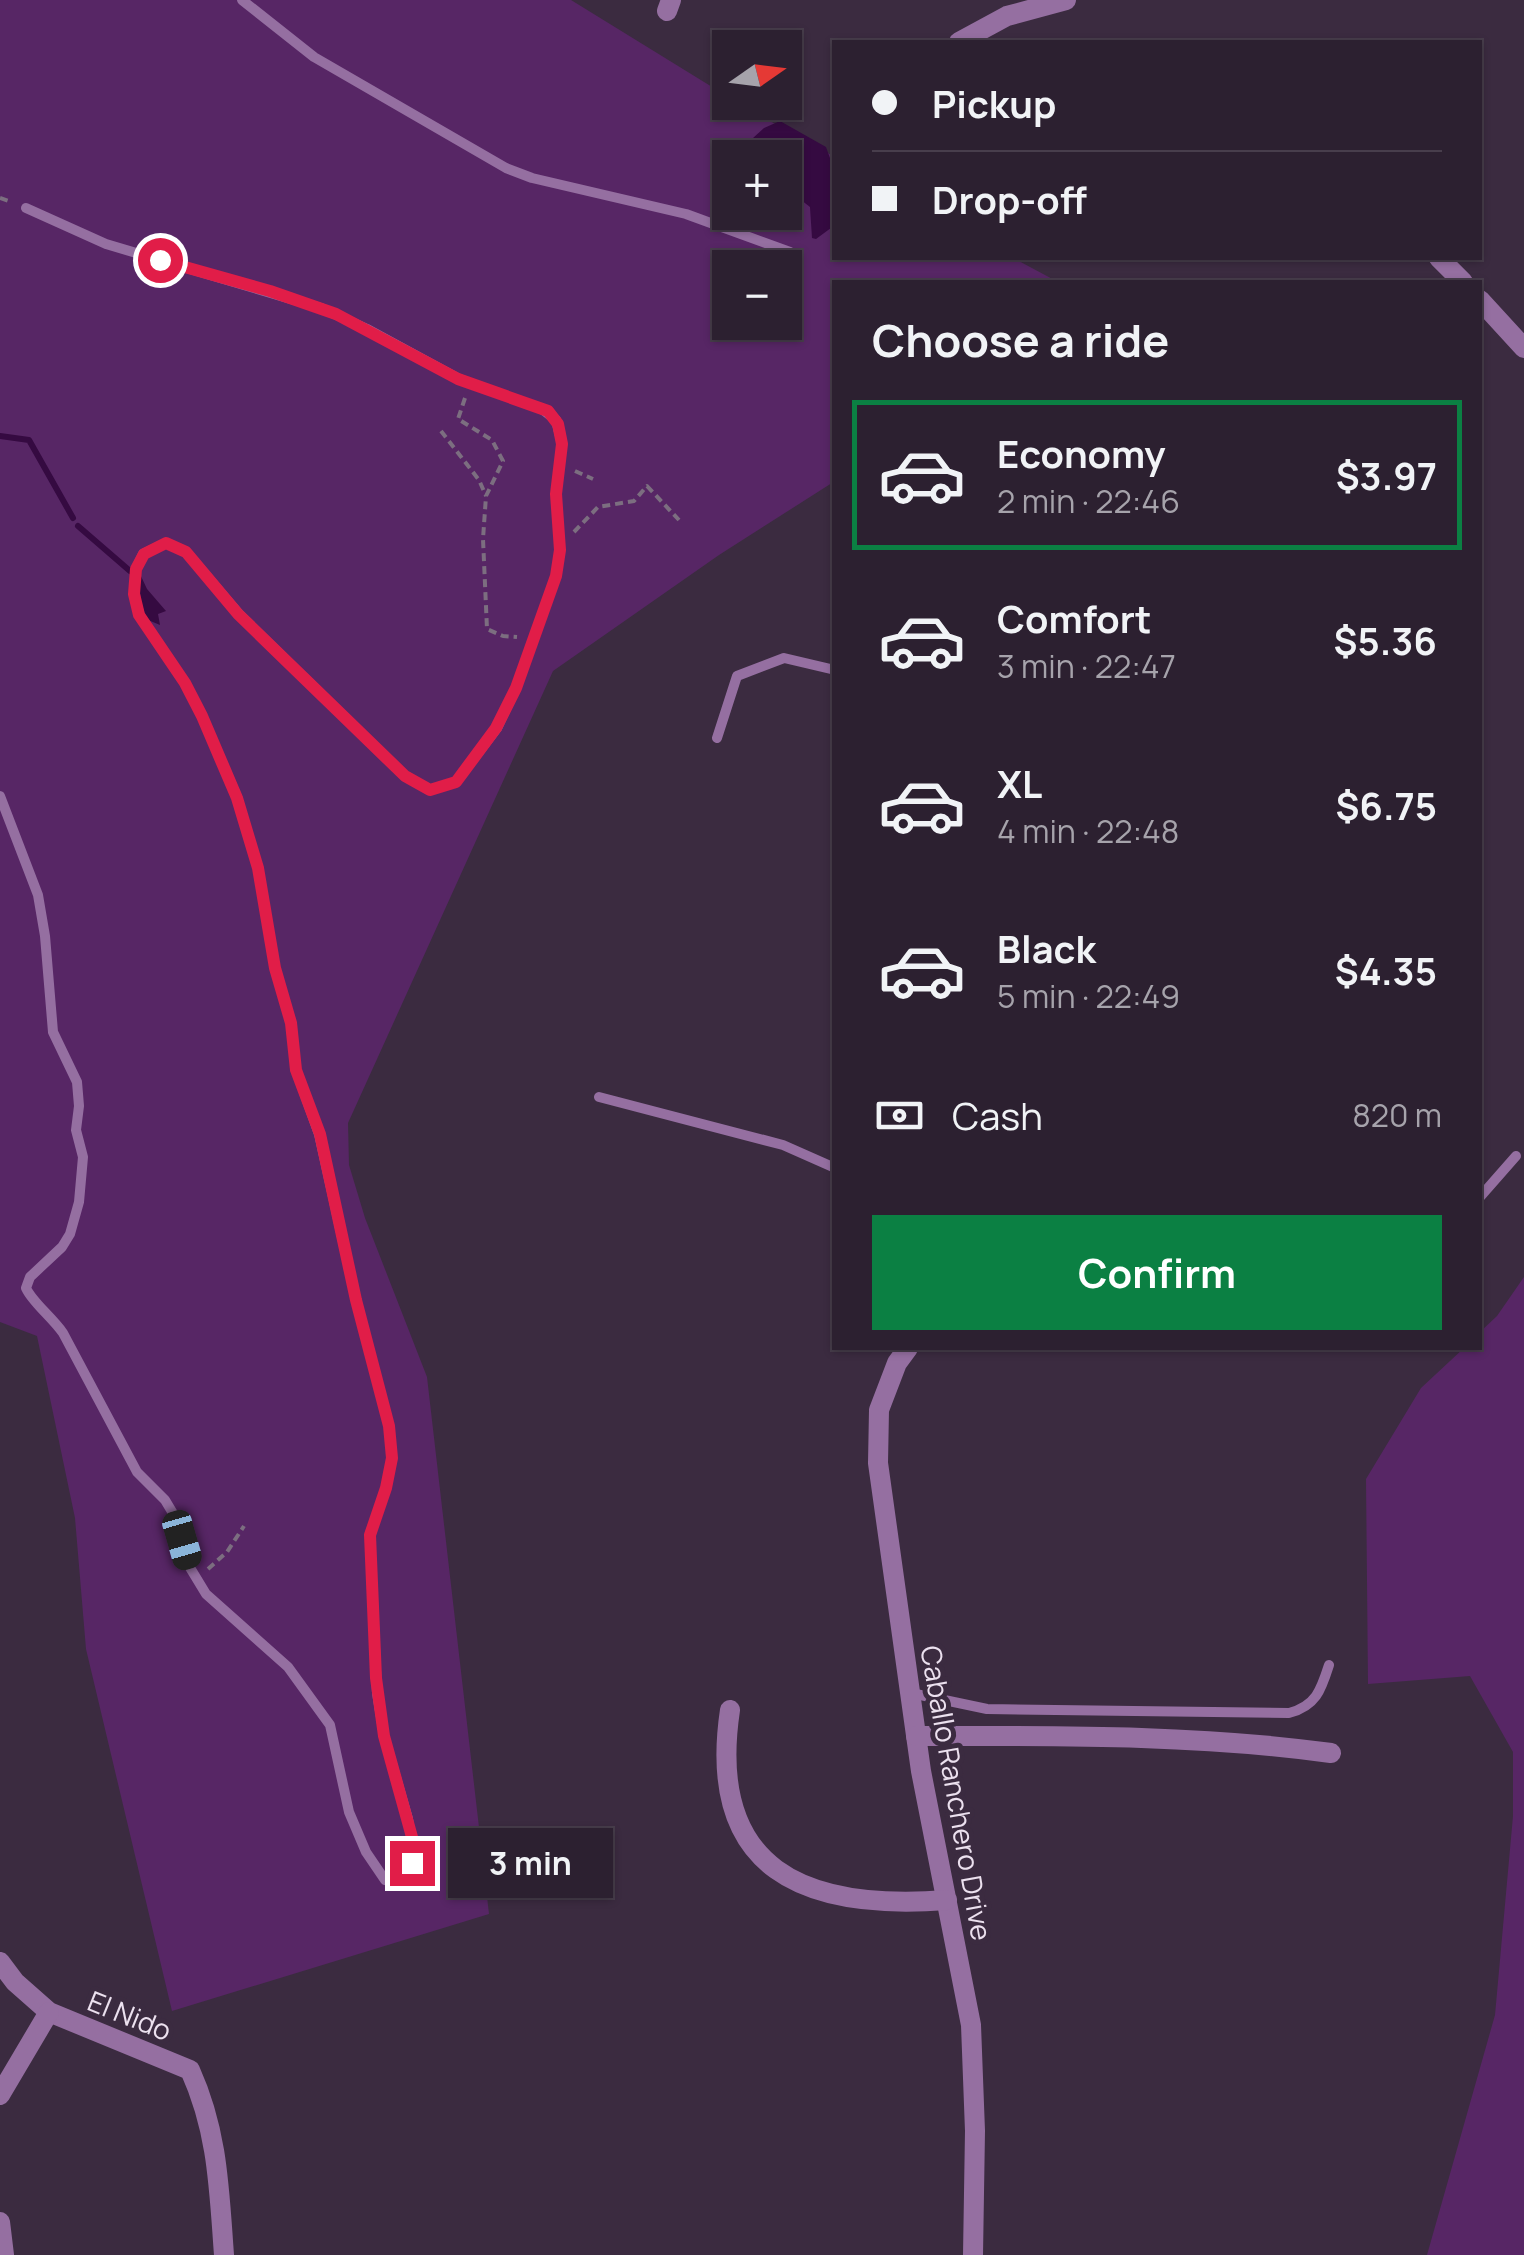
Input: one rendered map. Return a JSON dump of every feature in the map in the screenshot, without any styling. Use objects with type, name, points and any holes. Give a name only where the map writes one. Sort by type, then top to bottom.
[{"type":"street","points":[[963,40],[1007,16],[1066,0]]},
{"type":"street","points":[[1442,260],[1461,280]]},
{"type":"street","points":[[1482,302],[1524,348]]},
{"type":"street","points":[[1506,328],[1524,313]]},
{"type":"street","name":"Caballo Ranchero Drive","points":[[907,1350],[897,1363],[879,1410],[878,1463],[916,1736],[971,2024],[975,2131],[973,2255]]},
{"type":"street","points":[[730,1710],[725,1764],[732,1813],[743,1835],[772,1867],[805,1884],[872,1902],[947,1900]]},
{"type":"street","points":[[916,1736],[1118,1736],[1331,1752]]},
{"type":"street","name":"El Nido","points":[[0,1962],[15,1982],[49,2012],[190,2070],[208,2113],[218,2161],[224,2255]]},
{"type":"street","points":[[0,2095],[49,2012]]},
{"type":"street","points":[[0,2222],[4,2255]]},
{"type":"lane","points":[[242,0],[314,56],[506,168],[532,178],[686,214],[785,250]]},
{"type":"lane","points":[[0,796],[44,918],[53,1032],[78,1082],[76,1130],[83,1156],[79,1202],[70,1234],[30,1278],[26,1288],[30,1298],[50,1313],[63,1332],[137,1472],[165,1500],[177,1520],[196,1577],[214,1602],[288,1666],[330,1725],[348,1812],[366,1852],[385,1880],[392,1884],[404,1882],[414,1853],[379,1704],[370,1535],[392,1458],[389,1426],[356,1300],[320,1134],[296,1070],[291,1023],[275,968],[258,868],[237,798],[202,716],[185,683],[139,615],[134,594],[136,569],[144,554],[158,545],[175,544],[238,614],[405,776],[430,790],[456,782],[488,743],[516,688],[560,565],[556,494],[561,434],[548,411],[470,384],[321,308],[106,244],[26,208]]},
{"type":"lane","points":[[717,738],[737,676],[784,658],[832,668]]},
{"type":"lane","points":[[599,1098],[782,1145],[832,1167]]},
{"type":"lane","points":[[1482,1194],[1516,1156]]},
{"type":"lane","points":[[910,1693],[986,1710],[1289,1713],[1304,1710],[1316,1700],[1329,1665]]},
{"type":"path","points":[[470,384],[458,418],[492,440],[503,461],[486,496],[483,539],[487,629],[503,636],[532,640]]},
{"type":"path","points":[[441,431],[479,480],[486,496]]},
{"type":"path","points":[[559,466],[593,480]]},
{"type":"path","points":[[558,538],[582,528],[598,507],[634,501],[647,486],[679,520]]},
{"type":"path","points":[[196,1577],[227,1552],[244,1526]]},
{"type":"shaded area","points":[[0,0],[571,0],[712,87],[712,120],[768,120],[832,155],[832,260],[1017,260],[1054,280],[832,280],[832,483],[719,555],[553,671],[348,1123],[349,1165],[365,1218],[427,1377],[489,1914],[172,2011],[86,1649],[75,1518],[37,1336],[0,1322]]},
{"type":"shaded area","points":[[780,121],[826,147],[832,164],[832,227],[812,238],[810,207],[802,201],[802,140],[751,140]]},
{"type":"shaded area","points":[[140,574],[166,611],[158,614],[160,625],[148,620],[145,614]]},
{"type":"shaded area","points":[[1524,1277],[1524,2255],[1427,2255],[1495,2015],[1513,1816],[1513,1752],[1470,1676],[1368,1684],[1366,1479],[1421,1388],[1462,1350],[1482,1350],[1482,1330],[1497,1316]]},
{"type":"waterway","points":[[0,436],[29,440],[73,518]]},
{"type":"waterway","points":[[78,526],[130,571]]},
{"type":"route","points":[[160,260],[270,291],[349,320],[458,379],[548,411],[561,434],[556,494],[560,565],[504,715],[488,743],[450,786],[430,790],[420,787],[384,758],[238,614],[196,561],[175,544],[150,548],[136,569],[134,594],[139,615],[185,683],[202,716],[237,798],[258,868],[275,968],[295,1044],[296,1070],[320,1134],[356,1300],[389,1426],[392,1458],[370,1535],[376,1678],[384,1736],[412,1837],[412,1863]]}]
